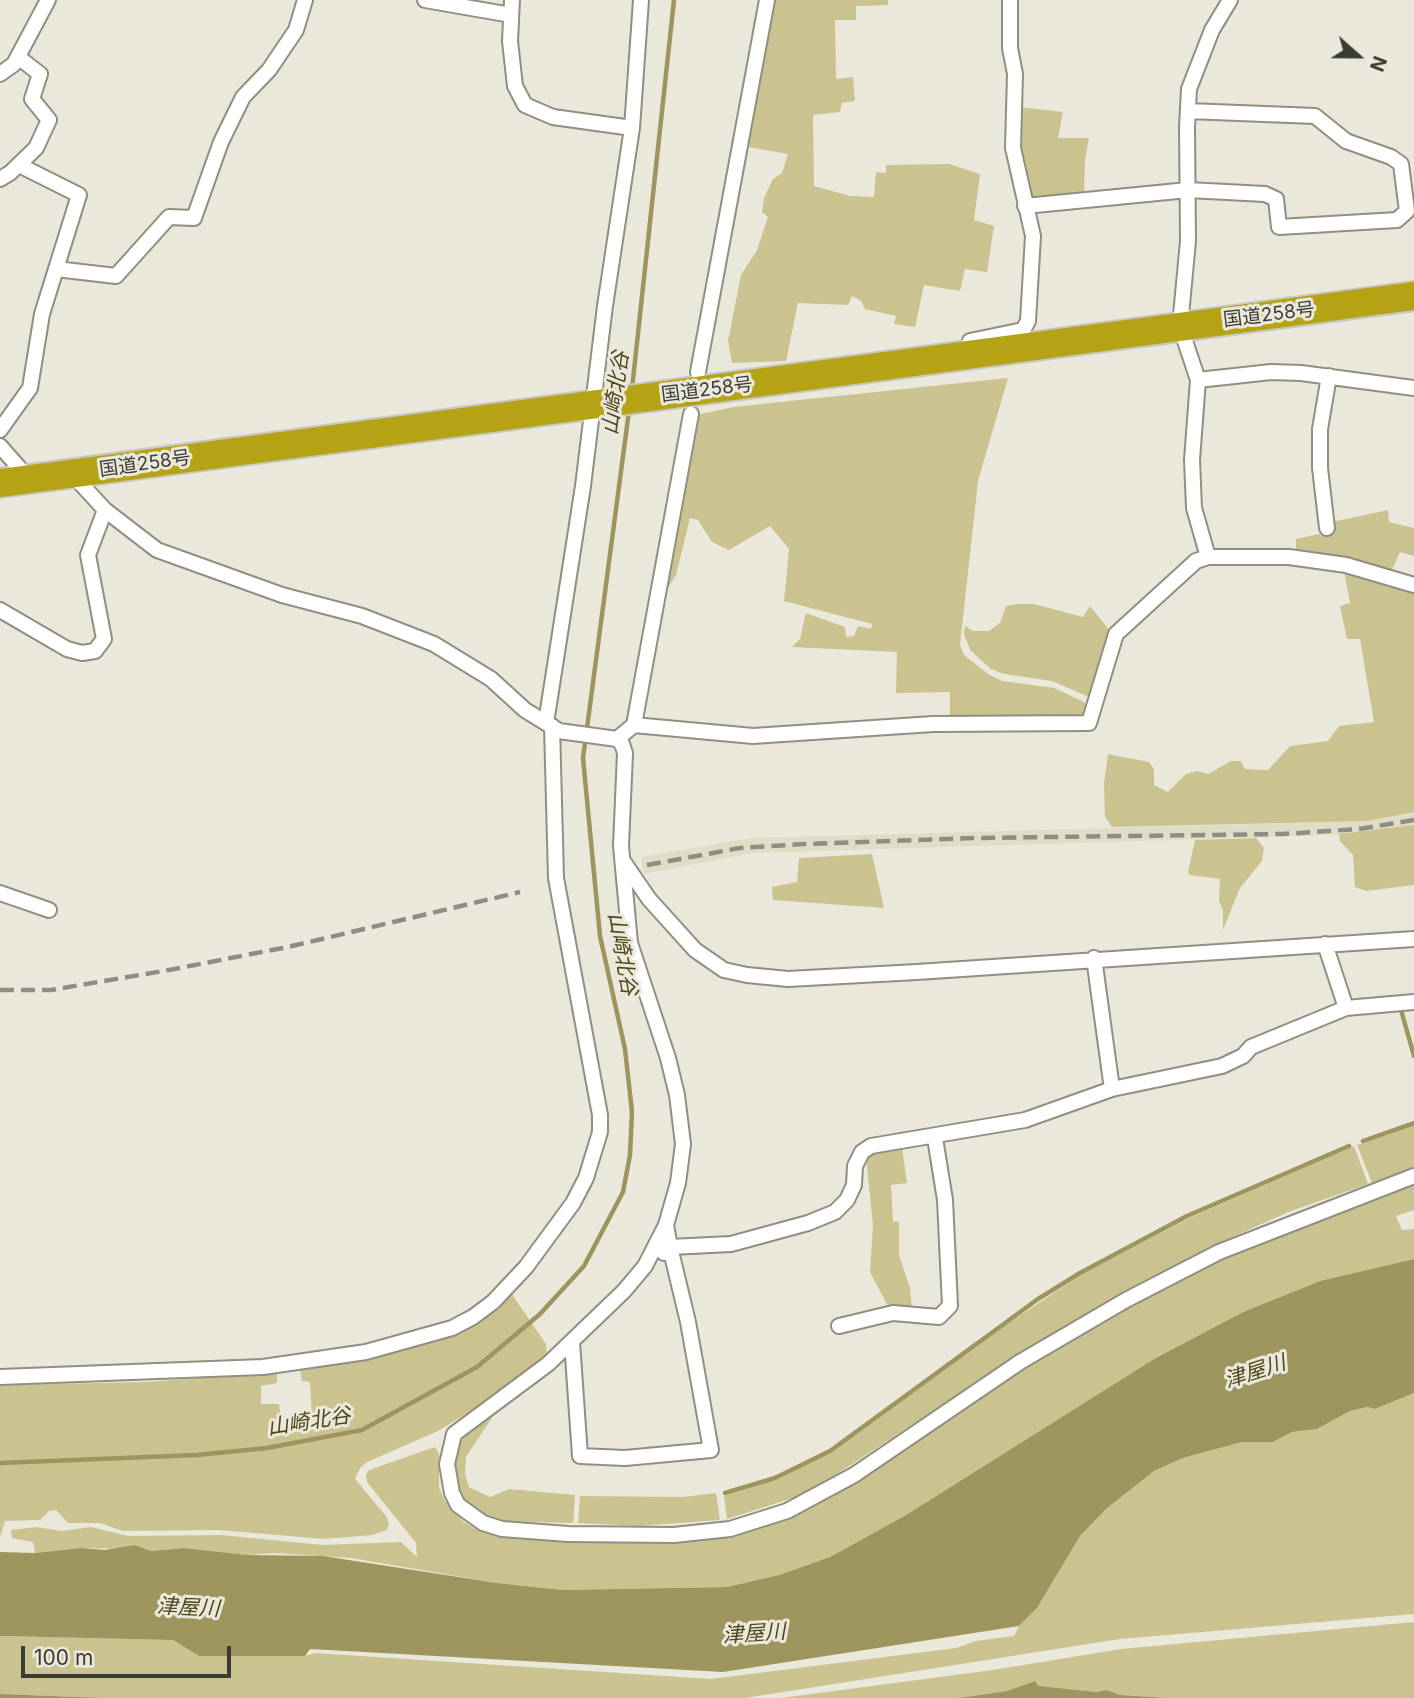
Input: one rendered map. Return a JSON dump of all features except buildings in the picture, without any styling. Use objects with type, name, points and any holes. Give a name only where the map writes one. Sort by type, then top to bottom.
[{"type":"highway","name":"国道258号","points":[[0,483],[1414,296]]},
{"type":"street","points":[[0,74],[14,64],[48,0]]},
{"type":"street","points":[[56,269],[116,276],[169,216],[194,218],[221,142],[243,97],[269,70],[296,30],[305,0]]},
{"type":"street","points":[[425,0],[512,7],[510,41],[515,86],[525,105],[553,117],[632,128]]},
{"type":"street","points":[[0,1377],[263,1367],[366,1352],[452,1328],[493,1302],[526,1267],[573,1203],[586,1178],[600,1132],[594,1082],[556,877],[552,727],[599,403],[624,165],[632,128],[640,0]]},
{"type":"street","points":[[698,372],[767,0]]},
{"type":"street","points":[[971,355],[970,341],[1023,330],[1028,321],[1033,236],[1013,148],[1015,74],[1010,48],[1010,0]]},
{"type":"street","points":[[1208,557],[1194,508],[1192,460],[1198,380],[1180,326],[1188,241],[1188,111],[1189,89],[1212,30],[1230,0]]},
{"type":"street","points":[[0,179],[36,148],[49,120],[32,100],[40,74],[18,57]]},
{"type":"street","points":[[1025,206],[1188,190],[1265,194],[1276,198],[1279,228],[1397,220],[1407,211],[1410,200],[1401,164],[1391,157],[1346,141],[1315,116],[1188,111]]},
{"type":"street","points":[[0,430],[30,388],[42,314],[79,195],[19,165]]},
{"type":"street","points":[[1198,380],[1271,372],[1329,376],[1414,388]]},
{"type":"street","points":[[1327,528],[1320,468],[1320,429],[1329,376]]},
{"type":"street","points":[[71,473],[105,510],[149,545],[190,564],[282,595],[362,616],[434,643],[491,679],[552,727],[617,738],[634,725],[691,414]]},
{"type":"street","points":[[0,446],[30,479]]},
{"type":"street","points":[[0,610],[67,649],[82,653],[95,651],[104,639],[88,555],[105,510]]},
{"type":"street","points":[[634,725],[753,736],[933,724],[1089,723],[1116,634],[1196,561],[1208,557],[1301,559],[1346,565],[1414,585]]},
{"type":"street","points":[[617,738],[625,753],[622,860],[630,943],[668,1058],[683,1144],[678,1183],[666,1225],[645,1266],[572,1342],[454,1434],[447,1464],[452,1493],[458,1505],[469,1516],[502,1529],[674,1535],[730,1529],[787,1511],[854,1475],[1020,1362],[1126,1300],[1219,1252],[1414,1176]]},
{"type":"street","points":[[622,860],[649,899],[695,950],[724,970],[747,975],[788,979],[1414,939]]},
{"type":"street","points":[[0,893],[49,910]]},
{"type":"street","points":[[1325,944],[1346,1007]]},
{"type":"street","points":[[1094,958],[1112,1089]]},
{"type":"street","points":[[645,1266],[652,1265],[670,1247],[731,1244],[835,1212],[847,1200],[854,1185],[855,1166],[862,1152],[871,1146],[935,1138],[1025,1119],[1112,1089],[1222,1066],[1243,1056],[1251,1047],[1346,1007],[1414,1002]]},
{"type":"street","points":[[839,1326],[892,1312],[939,1317],[950,1306],[945,1200],[935,1138]]},
{"type":"street","points":[[572,1342],[580,1456],[625,1458],[711,1450],[688,1322],[666,1225]]},
{"type":"shaded area","points":[[775,0],[888,0],[888,5],[856,6],[856,20],[835,20],[836,79],[853,77],[855,101],[842,103],[840,112],[813,115],[814,186],[850,196],[874,197],[876,172],[886,173],[886,165],[949,164],[980,174],[974,220],[994,226],[987,272],[965,269],[960,291],[924,285],[915,327],[894,324],[896,316],[865,309],[861,301],[852,296],[848,305],[798,303],[786,361],[732,363],[728,341],[741,275],[757,250],[768,217],[762,212],[764,198],[773,179],[782,173],[788,154],[748,147]]},
{"type":"shaded area","points":[[1019,107],[1063,112],[1058,138],[1089,138],[1085,159],[1084,198],[1035,202],[1028,198],[1017,151]]},
{"type":"shaded area","points":[[1008,378],[978,481],[960,645],[964,655],[988,674],[1002,681],[1054,688],[1084,702],[1088,707],[1086,712],[1075,718],[950,717],[950,692],[896,693],[897,652],[792,647],[800,639],[806,613],[845,627],[846,637],[854,636],[858,626],[871,629],[872,624],[784,601],[789,549],[770,526],[729,550],[712,542],[698,520],[690,518],[676,575],[667,589],[663,588],[697,415],[733,407]]},
{"type":"shaded area","points":[[1388,510],[1389,522],[1414,528],[1414,556],[1400,552],[1391,572],[1349,558],[1296,550],[1296,539],[1333,531],[1332,522]]},
{"type":"shaded area","points":[[1344,571],[1414,591],[1414,812],[1367,821],[1112,827],[1105,817],[1104,783],[1108,754],[1149,762],[1154,769],[1154,785],[1168,792],[1186,774],[1197,771],[1208,774],[1231,761],[1241,761],[1245,769],[1268,770],[1290,746],[1328,741],[1339,726],[1374,722],[1360,639],[1347,639],[1340,606],[1350,603]]},
{"type":"shaded area","points":[[1034,604],[1083,617],[1090,606],[1110,631],[1093,695],[1087,696],[1052,681],[1004,674],[991,669],[971,651],[964,635],[965,626],[973,631],[989,631],[1000,623],[1006,606]]},
{"type":"shaded area","points":[[1414,812],[1414,825],[1363,834],[754,853],[644,874],[641,857],[751,838],[1367,821]]},
{"type":"shaded area","points":[[1414,825],[1414,885],[1366,891],[1355,887],[1353,855],[1340,841],[1339,834]]},
{"type":"shaded area","points":[[1256,838],[1264,848],[1262,861],[1240,888],[1223,930],[1223,910],[1219,901],[1220,879],[1190,875],[1188,872],[1195,840]]},
{"type":"shaded area","points":[[872,854],[884,908],[773,900],[772,887],[797,882],[799,858]]},
{"type":"shaded area","points":[[1414,1125],[1414,1168],[1372,1183],[1357,1145]]},
{"type":"shaded area","points":[[1354,1146],[1368,1184],[1291,1211],[1214,1245],[1123,1292],[1019,1354],[808,1493],[727,1519],[724,1496],[776,1480],[830,1453],[1004,1326],[1081,1275],[1189,1218]]},
{"type":"shaded area","points":[[902,1147],[907,1183],[891,1185],[893,1221],[899,1222],[899,1255],[910,1288],[912,1310],[889,1308],[870,1272],[873,1225],[866,1157],[874,1150]]},
{"type":"shaded area","points":[[1414,1182],[1414,1210],[1396,1216],[1402,1230],[1414,1229],[1414,1259],[1320,1281],[1243,1312],[1154,1359],[906,1515],[830,1557],[779,1575],[727,1587],[563,1590],[497,1583],[351,1558],[274,1553],[247,1555],[184,1548],[151,1551],[135,1545],[122,1549],[81,1548],[35,1553],[33,1542],[12,1538],[11,1530],[37,1527],[61,1531],[91,1527],[128,1536],[221,1535],[323,1545],[401,1542],[417,1557],[416,1543],[367,1482],[366,1475],[369,1470],[435,1447],[439,1454],[439,1488],[445,1501],[464,1522],[478,1530],[501,1535],[750,1529],[1128,1304],[1220,1258]]},
{"type":"shaded area","points":[[511,1293],[546,1344],[547,1356],[506,1390],[436,1432],[367,1462],[360,1468],[355,1479],[386,1516],[389,1523],[387,1530],[372,1535],[325,1539],[218,1530],[123,1531],[100,1523],[68,1523],[56,1510],[49,1511],[40,1520],[5,1521],[0,1537],[0,1385],[147,1382],[277,1372],[277,1383],[261,1386],[261,1404],[279,1404],[281,1419],[288,1427],[296,1428],[312,1417],[310,1382],[302,1381],[300,1369],[370,1357],[449,1334]]},
{"type":"shaded area","points":[[1414,1393],[1414,1614],[1120,1639],[745,1698],[104,1698],[0,1694],[0,1636],[173,1640],[199,1656],[305,1656],[315,1653],[711,1679],[956,1648],[976,1641],[1014,1636],[1019,1626],[1037,1608],[1080,1536],[1106,1509],[1154,1471],[1183,1458],[1242,1442],[1273,1442],[1292,1432],[1317,1429],[1350,1411],[1367,1407],[1375,1409]]},
{"type":"shaded area","points":[[497,1410],[466,1457],[465,1474],[469,1487],[490,1497],[509,1489],[575,1495],[573,1523],[497,1521],[472,1509],[462,1498],[453,1463],[455,1450],[469,1430]]},
{"type":"shaded area","points":[[716,1493],[720,1520],[638,1526],[578,1523],[580,1496],[683,1497]]},
{"type":"shaded area","points":[[1414,1622],[1414,1698],[1168,1698],[1120,1695],[1107,1690],[1097,1692],[1039,1686],[1035,1681],[1007,1691],[958,1698],[781,1698],[993,1670],[1121,1649]]},
{"type":"water","name":"津屋川","points":[[1414,1259],[1414,1393],[1375,1409],[1367,1407],[1350,1411],[1317,1429],[1292,1432],[1273,1442],[1242,1442],[1183,1458],[1154,1471],[1106,1509],[1080,1536],[1037,1608],[1019,1626],[723,1672],[310,1649],[305,1656],[199,1656],[173,1640],[0,1636],[0,1552],[35,1553],[81,1548],[105,1550],[135,1545],[151,1551],[184,1548],[247,1555],[323,1556],[497,1583],[563,1590],[727,1587],[779,1575],[830,1557],[906,1515],[1154,1359],[1243,1312],[1320,1281]]},
{"type":"water","points":[[1035,1681],[1039,1686],[1097,1692],[1107,1690],[1120,1695],[1168,1698],[958,1698],[1007,1691]]},
{"type":"water","points":[[0,1694],[104,1698],[0,1698]]},
{"type":"waterway","name":"山崎北谷","points":[[632,389],[674,0]]},
{"type":"waterway","name":"山崎北谷","points":[[0,1463],[197,1455],[267,1448],[362,1430],[477,1367],[540,1314],[584,1266],[623,1192],[630,1155],[632,1112],[625,1049],[600,936],[583,758],[629,411]]},
{"type":"waterway","points":[[1401,1010],[1414,1056]]},
{"type":"waterway","points":[[1363,1141],[1414,1123]]},
{"type":"waterway","points":[[725,1493],[775,1478],[830,1451],[1038,1299],[1080,1273],[1187,1216],[1349,1146]]},
{"type":"railway","points":[[647,865],[740,848],[804,844],[975,838],[1283,834],[1359,829],[1414,820]]},
{"type":"railway","points":[[0,990],[51,990],[169,970],[288,947],[520,892]]}]
